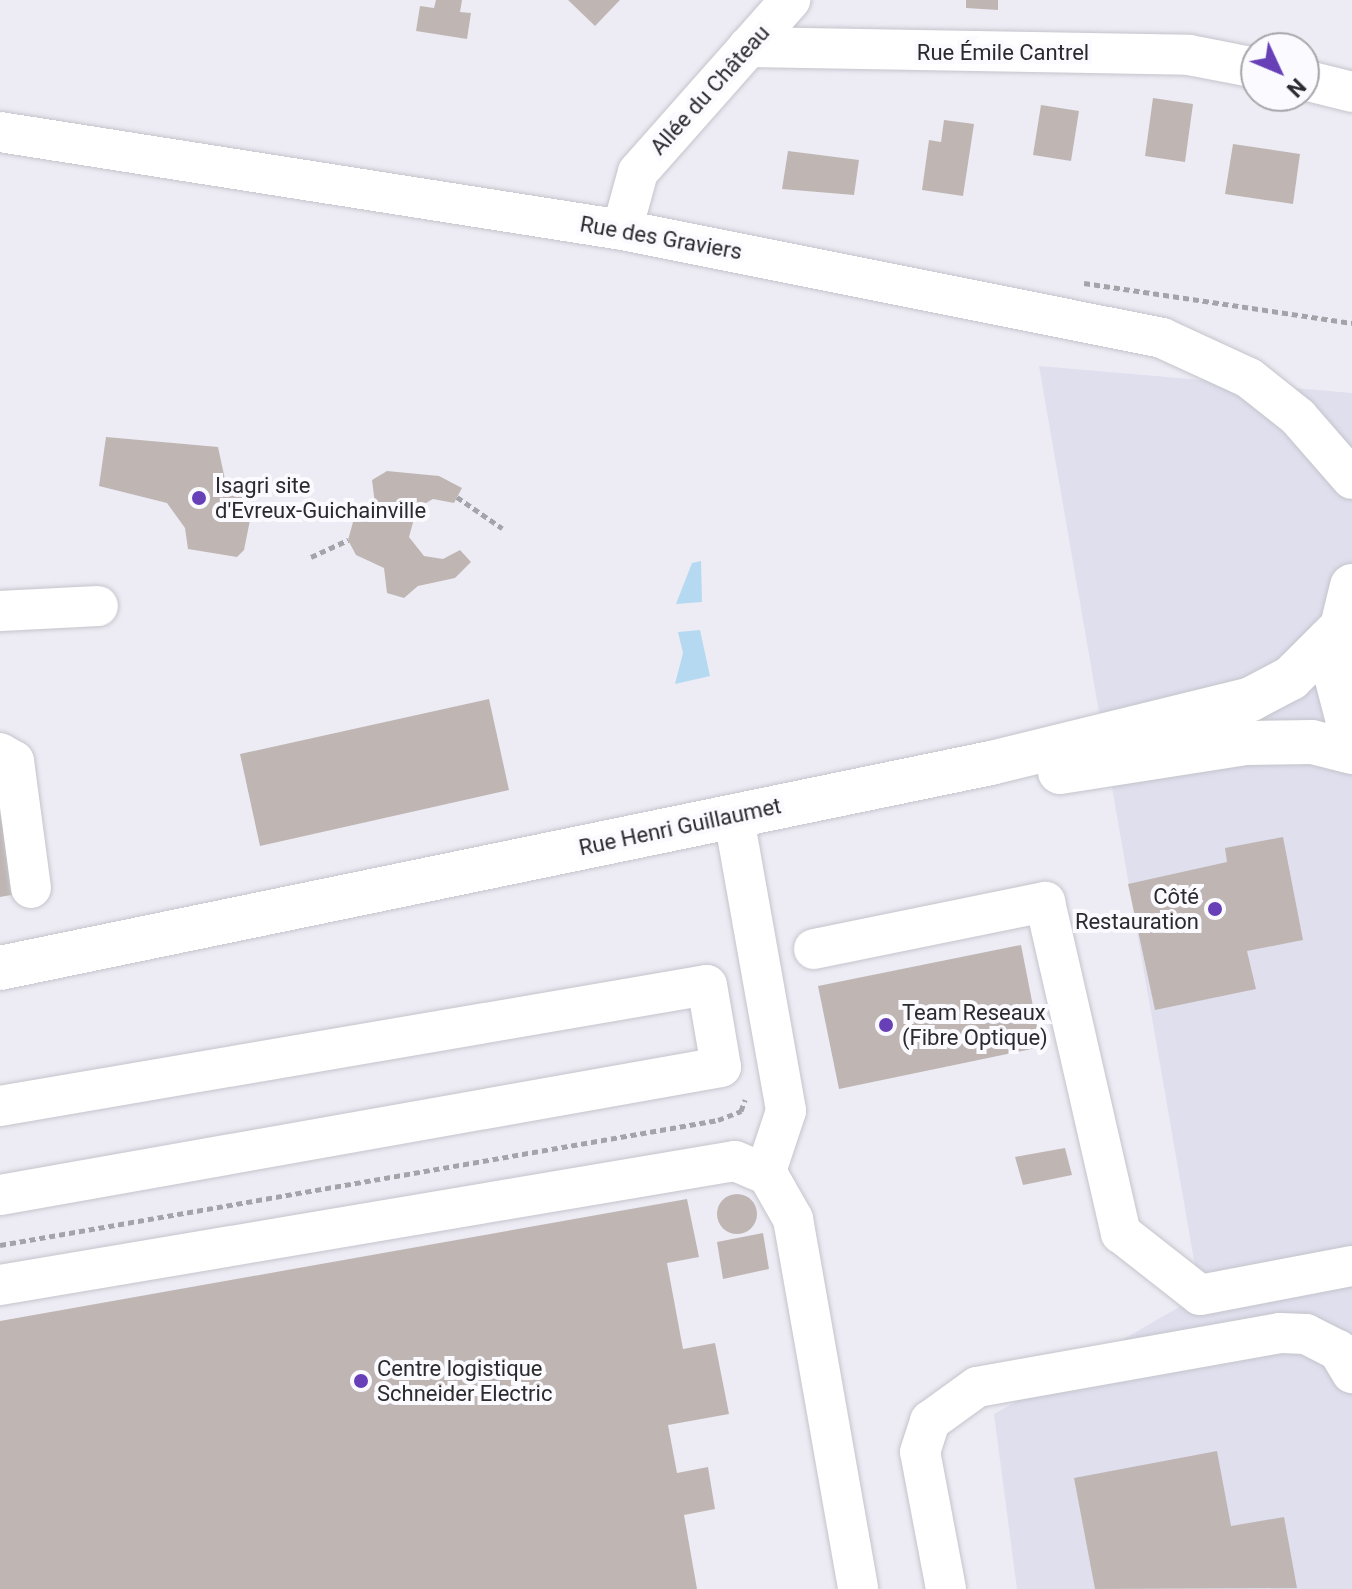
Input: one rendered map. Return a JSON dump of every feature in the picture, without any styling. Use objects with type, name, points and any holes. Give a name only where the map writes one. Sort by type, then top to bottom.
[{"type":"main road","points":[[1352,586],[1336,633],[1337,696],[1352,737]]},
{"type":"main road","name":"Rue Henri Guillaumet","points":[[0,968],[991,763],[1251,699],[1291,678],[1336,633]]},
{"type":"main road","name":"Rue Henri Guillaumet","points":[[0,990],[737,835],[1246,743],[1312,742],[1352,752]]},
{"type":"street","name":"Allée du Château","points":[[622,230],[638,172],[790,0]]},
{"type":"street","name":"Rue Émile Cantrel","points":[[748,47],[1189,55],[1240,65]]},
{"type":"street","points":[[1320,84],[1352,92]]},
{"type":"street","name":"Rue des Graviers","points":[[0,132],[622,230],[1162,338],[1249,378],[1298,417]]},
{"type":"street","points":[[1298,417],[1352,449]]},
{"type":"street","points":[[1298,417],[1352,479]]},
{"type":"street","points":[[0,611],[98,606]]},
{"type":"street","points":[[0,753],[14,761],[31,888]]},
{"type":"street","points":[[737,835],[786,1111],[765,1174]]},
{"type":"street","points":[[814,949],[1045,902],[1121,1233],[1200,1295],[1352,1266]]},
{"type":"street","points":[[0,1106],[707,985],[721,1067],[0,1195]]},
{"type":"street","points":[[0,1285],[700,1163],[735,1161],[765,1174],[783,1191],[793,1219],[858,1589]]},
{"type":"street","points":[[946,1589],[920,1452],[930,1421],[977,1387],[1280,1333],[1306,1334],[1338,1350],[1352,1373]]},
{"type":"path","points":[[457,497],[502,528]]},
{"type":"path","points":[[311,557],[348,540]]},
{"type":"path","points":[[0,1245],[733,1117],[745,1106],[743,1089]]},
{"type":"shaded area","points":[[1039,366],[1352,393],[1352,1589],[1017,1589],[994,1414],[1200,1295]]},
{"type":"water","points":[[701,561],[702,602],[676,604],[692,563]]},
{"type":"water","points":[[700,630],[710,676],[675,684],[683,653],[678,632]]},
{"type":"building","points":[[436,0],[462,0],[460,12],[471,13],[467,39],[416,31],[420,6],[434,8]]},
{"type":"building","points":[[568,0],[620,0],[595,26]]},
{"type":"building","points":[[966,0],[998,0],[998,10],[966,8]]},
{"type":"building","points":[[1153,98],[1193,104],[1185,162],[1145,156]]},
{"type":"building","points":[[1041,105],[1079,111],[1071,161],[1033,155]]},
{"type":"building","points":[[944,120],[974,124],[963,196],[922,190],[929,140],[941,142]]},
{"type":"building","points":[[1233,144],[1300,154],[1293,204],[1225,194]]},
{"type":"building","points":[[788,151],[859,160],[854,195],[782,189]]},
{"type":"building","name":"Isagri site d'Evreux-Guichainville","points":[[106,437],[218,447],[226,484],[255,495],[244,550],[237,557],[188,549],[185,528],[167,503],[99,486]]},
{"type":"building","points":[[387,471],[439,476],[462,488],[454,503],[433,499],[417,508],[409,537],[424,556],[443,559],[460,550],[471,562],[455,578],[418,586],[404,598],[387,593],[384,568],[356,555],[348,540],[353,522],[375,504],[372,480]]},
{"type":"building","points":[[489,699],[509,790],[260,846],[240,754]]},
{"type":"building","points":[[0,812],[17,894],[0,897]]},
{"type":"building","name":"Côté Restauration","points":[[1283,837],[1303,940],[1247,951],[1256,989],[1155,1010],[1128,884],[1227,862],[1225,848]]},
{"type":"building","points":[[1021,945],[1041,1047],[839,1089],[818,986]]},
{"type":"building","points":[[1065,1148],[1072,1175],[1023,1185],[1015,1157]]},
{"type":"building","points":[[737,1194],[751,1200],[757,1214],[751,1228],[737,1234],[723,1228],[717,1214],[723,1200]]},
{"type":"building","name":"Centre logistique Schneider Electric","points":[[687,1199],[699,1257],[667,1263],[683,1349],[715,1343],[729,1414],[668,1425],[677,1473],[708,1467],[715,1509],[684,1515],[697,1589],[0,1589],[0,1321]]},
{"type":"building","points":[[763,1233],[769,1269],[723,1279],[717,1242]]},
{"type":"building","points":[[1217,1451],[1231,1526],[1284,1517],[1297,1588],[1095,1589],[1074,1478]]},
{"type":"place","name":"Isagri site d'Evreux-Guichainville","points":[[199,498]]},
{"type":"place","name":"Côté Restauration","points":[[1215,909]]},
{"type":"place","name":"Team Reseaux (Fibre Optique)","points":[[886,1025]]},
{"type":"place","name":"Centre logistique Schneider Electric","points":[[361,1381]]}]
